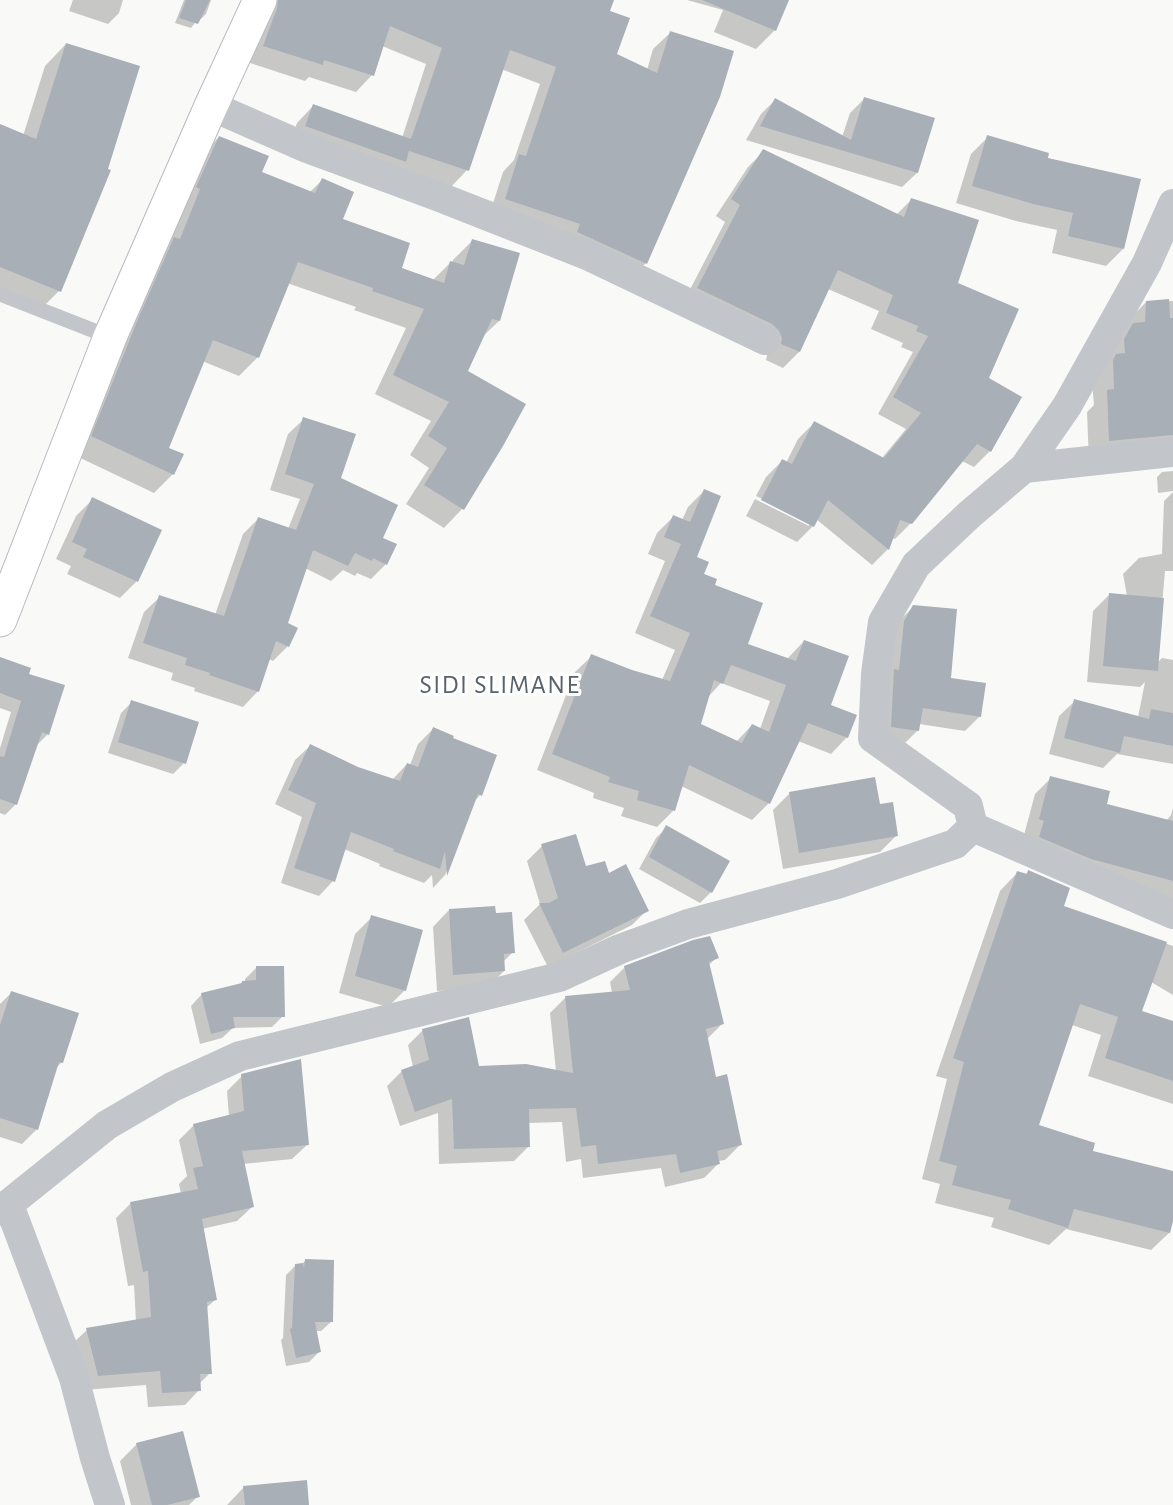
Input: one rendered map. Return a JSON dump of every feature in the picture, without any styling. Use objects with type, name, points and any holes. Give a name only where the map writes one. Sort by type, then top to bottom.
[{"type":"main road","points":[[0,620],[110,337],[210,106],[260,0]]},
{"type":"street","points":[[210,106],[308,148],[587,255],[765,340]]},
{"type":"street","points":[[973,827],[968,806],[873,738],[876,674],[883,622],[916,565],[1024,468],[1067,406],[1105,340],[1147,263],[1173,204]]},
{"type":"street","points":[[1024,468],[1173,452]]},
{"type":"street","points":[[973,827],[1173,914]]},
{"type":"street","points":[[110,1505],[74,1378],[4,1208],[107,1125],[172,1087],[240,1056],[559,977],[620,949],[688,924],[837,884],[955,844],[973,827]]},
{"type":"lane","points":[[0,294],[110,337]]},
{"type":"building","points":[[186,0],[210,0],[198,24],[179,18]]},
{"type":"building","points":[[278,0],[614,0],[610,11],[630,18],[617,54],[657,73],[670,31],[734,51],[720,97],[647,264],[577,232],[580,224],[505,199],[519,154],[526,156],[556,67],[510,50],[469,171],[409,151],[406,162],[305,126],[313,104],[411,139],[442,48],[390,26],[374,76],[324,60],[323,65],[263,46]]},
{"type":"building","points":[[702,0],[789,0],[776,31]]},
{"type":"building","points":[[66,43],[140,66],[108,169],[111,170],[61,292],[0,267],[0,124],[36,139]]},
{"type":"building","points":[[864,97],[935,118],[918,173],[760,126],[775,98],[851,140]]},
{"type":"building","points":[[987,135],[1049,153],[1048,158],[1141,179],[1124,249],[1068,236],[1073,213],[972,186]]},
{"type":"building","points":[[219,136],[269,156],[262,172],[315,193],[322,178],[354,192],[343,219],[410,243],[402,268],[444,283],[450,261],[464,265],[472,239],[520,253],[500,321],[492,319],[468,371],[526,404],[464,510],[424,485],[447,448],[428,436],[449,402],[393,375],[424,309],[372,291],[373,288],[298,262],[259,358],[213,340],[169,448],[184,454],[174,475],[91,436],[174,237],[180,239],[200,189],[196,187]]},
{"type":"building","points":[[763,149],[904,217],[911,198],[979,220],[958,283],[1019,309],[989,378],[1022,397],[991,452],[977,444],[912,524],[900,520],[889,550],[828,500],[814,527],[761,500],[782,459],[792,464],[814,421],[884,458],[921,413],[893,397],[928,336],[916,331],[918,326],[886,313],[893,295],[838,270],[800,352],[781,344],[782,338],[779,331],[772,324],[697,288],[740,205],[731,199]]},
{"type":"building","points":[[1169,299],[1170,318],[1173,318],[1173,435],[1109,441],[1107,390],[1114,389],[1113,360],[1116,354],[1125,353],[1124,339],[1133,323],[1145,322],[1146,301]]},
{"type":"building","points":[[303,417],[356,434],[341,478],[398,505],[383,538],[397,544],[387,565],[355,553],[348,566],[313,550],[288,623],[298,628],[289,647],[276,641],[259,692],[185,665],[187,658],[143,643],[159,595],[224,616],[258,517],[296,530],[314,484],[285,474]]},
{"type":"building","points":[[704,489],[721,496],[697,557],[709,562],[704,574],[717,579],[715,585],[763,603],[748,644],[796,661],[804,640],[849,656],[831,705],[857,715],[848,738],[808,723],[770,804],[689,765],[675,811],[637,800],[639,791],[608,782],[610,777],[552,754],[591,654],[632,670],[670,681],[690,633],[650,616],[681,544],[664,537],[673,515],[690,522]],"holes":[[[731,665],[786,685],[769,732],[752,724],[742,743],[701,724],[714,680],[723,684]]]},
{"type":"building","points":[[92,497],[162,530],[138,582],[83,557],[87,549],[72,542]]},
{"type":"building","points":[[1109,593],[1164,598],[1158,671],[1103,666]]},
{"type":"building","points":[[913,605],[957,609],[951,678],[986,683],[981,717],[923,708],[919,731],[891,727],[894,669],[899,670],[904,621]]},
{"type":"building","points":[[0,657],[31,668],[29,674],[65,685],[49,735],[42,732],[17,805],[0,799],[0,756],[4,757],[21,701],[0,693]]},
{"type":"building","points":[[1074,699],[1149,719],[1151,709],[1173,713],[1173,746],[1124,736],[1120,753],[1064,738]]},
{"type":"building","points":[[131,700],[199,722],[186,764],[118,742]]},
{"type":"building","points":[[433,727],[454,736],[453,738],[497,755],[482,796],[478,794],[447,876],[445,851],[440,869],[351,832],[335,882],[294,868],[316,803],[288,790],[310,744],[358,767],[400,781],[407,763],[418,767]]},
{"type":"building","points":[[1050,776],[1110,791],[1107,804],[1173,821],[1173,881],[1091,859],[1039,837],[1044,821],[1039,819]]},
{"type":"building","points":[[875,777],[880,804],[893,802],[898,836],[799,853],[789,792]]},
{"type":"building","points":[[666,825],[730,861],[712,893],[649,857]]},
{"type":"building","points":[[576,834],[586,866],[605,861],[609,873],[626,864],[649,911],[563,953],[539,903],[549,903],[558,898],[541,844]]},
{"type":"building","points":[[1028,870],[1070,888],[1064,906],[1167,942],[1142,1011],[1173,1021],[1173,1081],[1105,1058],[1118,1017],[1080,1004],[1039,1125],[1095,1143],[1093,1151],[1173,1171],[1173,1221],[1170,1233],[1074,1209],[1068,1228],[1008,1209],[1011,1200],[952,1185],[957,1166],[939,1161],[964,1062],[953,1058],[1017,871],[1027,874]]},
{"type":"building","points":[[495,906],[496,913],[512,912],[515,953],[504,954],[505,971],[453,975],[449,909]]},
{"type":"building","points":[[371,915],[423,930],[406,991],[355,976]]},
{"type":"building","points":[[710,936],[719,958],[709,962],[724,1024],[706,1029],[716,1077],[727,1074],[742,1145],[717,1151],[720,1164],[680,1173],[676,1154],[598,1164],[596,1145],[581,1147],[576,1108],[529,1109],[530,1147],[454,1149],[452,1099],[415,1112],[401,1070],[429,1060],[422,1029],[469,1017],[479,1066],[526,1064],[573,1073],[565,996],[630,990],[624,966],[693,940]]},
{"type":"building","points":[[256,966],[284,966],[285,1017],[233,1017],[235,1028],[211,1034],[201,993],[242,983],[242,981],[256,980]]},
{"type":"building","points":[[11,991],[79,1013],[63,1063],[59,1062],[38,1130],[0,1118],[0,1025]]},
{"type":"building","points":[[301,1059],[309,1145],[242,1151],[254,1207],[202,1219],[217,1300],[207,1302],[212,1374],[200,1374],[201,1391],[162,1393],[160,1371],[98,1376],[86,1328],[151,1317],[148,1271],[143,1272],[130,1202],[198,1189],[193,1168],[203,1166],[193,1124],[244,1111],[241,1074]]},
{"type":"building","points":[[305,1259],[334,1260],[333,1322],[315,1322],[321,1352],[296,1358],[290,1329],[292,1328],[295,1264],[303,1263],[304,1268]]},
{"type":"building","points":[[183,1431],[200,1497],[167,1505],[152,1505],[136,1443]]},
{"type":"building","points":[[307,1480],[309,1505],[245,1505],[243,1486]]},
{"type":"district","name":"SIDI SLIMANE","points":[[500,685]]}]
